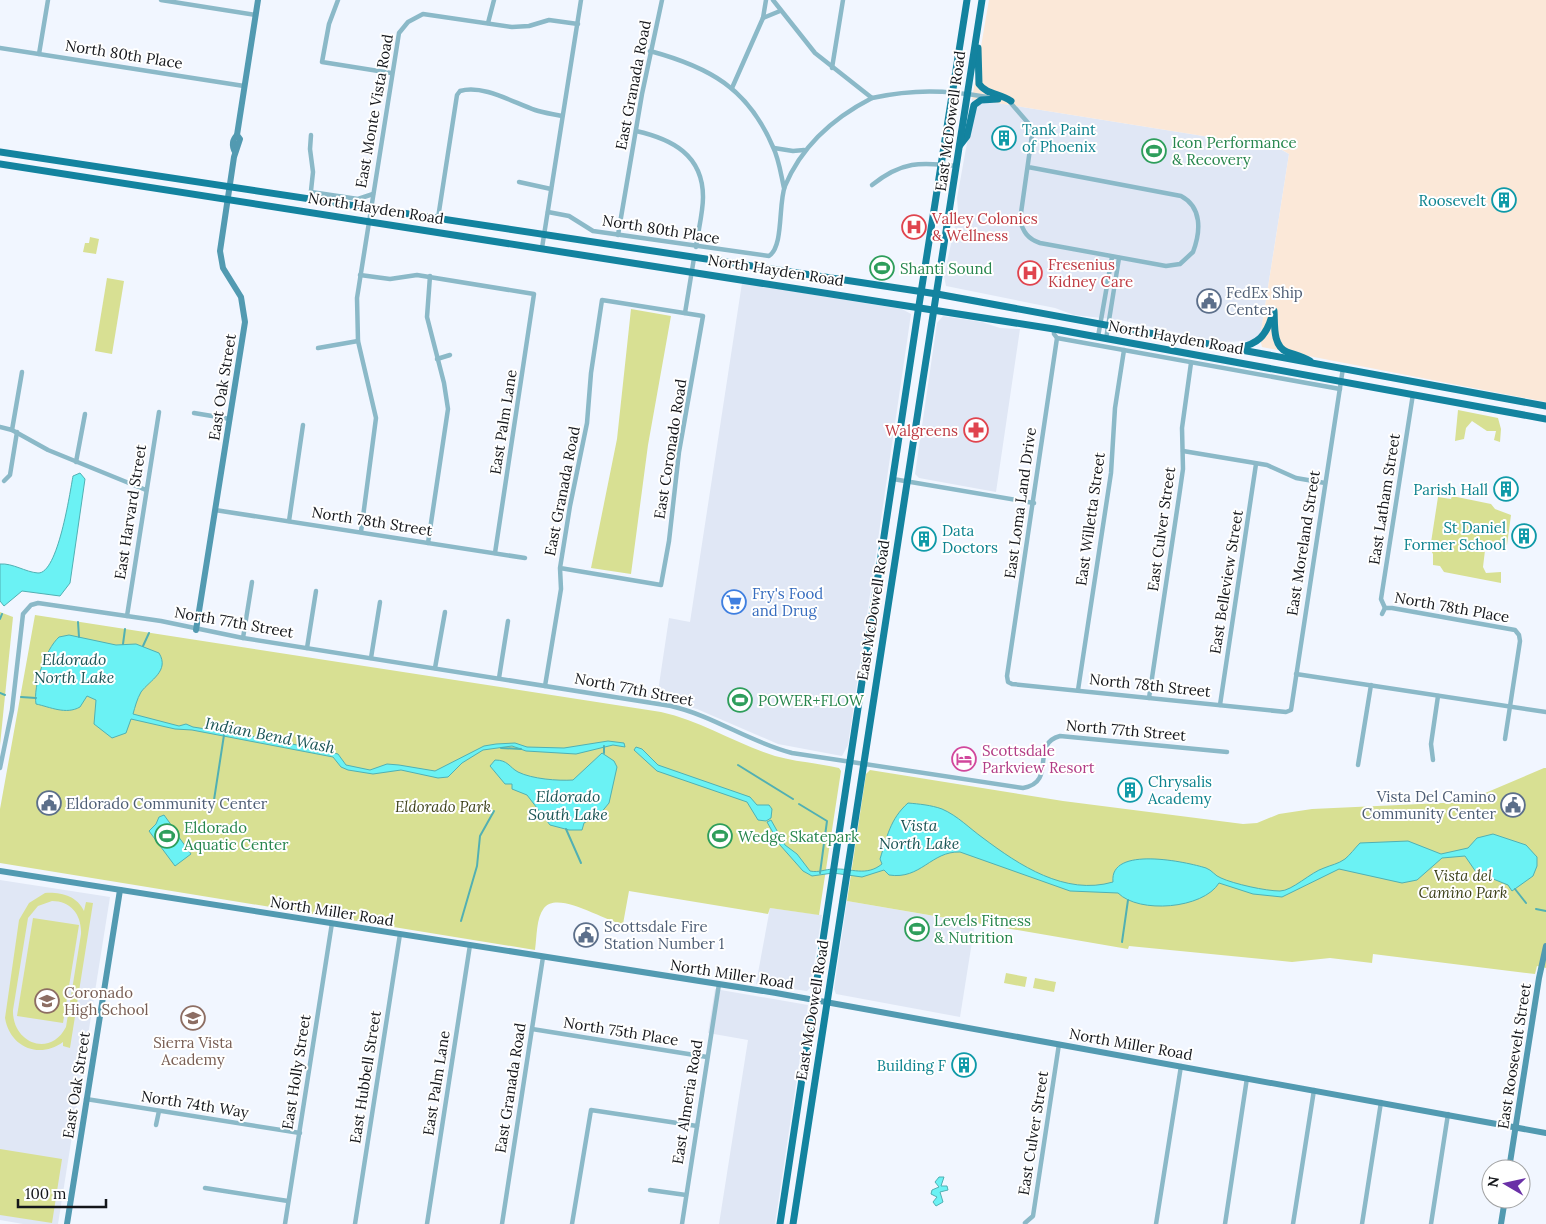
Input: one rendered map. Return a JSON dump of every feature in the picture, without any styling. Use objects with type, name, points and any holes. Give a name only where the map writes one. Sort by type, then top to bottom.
[{"type":"main road","name":"East McDowell Road","points":[[780,1224],[967,0]]},
{"type":"main road","name":"East McDowell Road","points":[[793,1224],[982,0]]},
{"type":"main road","points":[[979,15],[978,84],[987,92],[1003,96],[1011,101]]},
{"type":"main road","points":[[960,145],[967,136],[974,105],[981,100],[998,99]]},
{"type":"main road","name":"North Hayden Road","points":[[0,152],[229,186],[311,196],[370,209],[937,294],[1546,406]]},
{"type":"main road","name":"North Hayden Road","points":[[0,164],[934,309],[1341,380],[1546,419]]},
{"type":"main road","points":[[84,177],[85,164]]},
{"type":"main road","points":[[1234,349],[1260,341],[1270,325],[1274,311],[1276,338],[1282,349],[1300,354],[1312,362]]},
{"type":"main road","points":[[1266,367],[1267,355]]},
{"type":"street","points":[[40,54],[48,0]]},
{"type":"street","points":[[161,0],[256,15]]},
{"type":"street","name":"East Oak Street","points":[[196,630],[245,316],[241,297],[226,275],[221,261],[220,239],[235,152],[232,147],[234,138],[238,135],[258,0]]},
{"type":"street","points":[[338,0],[328,24],[322,62],[391,73]]},
{"type":"street","points":[[494,0],[488,23],[519,28],[549,20],[578,24]]},
{"type":"street","points":[[542,248],[581,0]]},
{"type":"street","name":"East Granada Road","points":[[618,235],[650,51],[662,0]]},
{"type":"street","points":[[732,88],[763,18],[766,0]]},
{"type":"street","points":[[772,0],[814,53],[872,98]]},
{"type":"street","points":[[832,68],[843,0]]},
{"type":"street","points":[[763,18],[780,11]]},
{"type":"street","name":"East Monte Vista Road","points":[[361,532],[376,418],[358,342],[357,310],[368,221],[399,33],[408,22],[423,14],[488,23]]},
{"type":"street","name":"North 80th Place","points":[[0,48],[244,86]]},
{"type":"street","points":[[650,51],[695,65],[715,75],[747,103],[774,148],[784,188]]},
{"type":"street","points":[[438,218],[457,95],[460,91],[465,89],[496,95],[536,111],[562,116]]},
{"type":"street","points":[[784,188],[804,150],[843,115],[872,98],[917,90],[967,94],[1011,101],[1030,127],[1032,136],[1020,220],[1023,230],[1037,242],[1159,265],[1180,264],[1190,256],[1195,248],[1198,215],[1193,204],[1181,196],[1028,168]]},
{"type":"street","points":[[636,130],[669,140],[684,151],[698,169],[703,197],[696,247]]},
{"type":"street","points":[[311,135],[311,196]]},
{"type":"street","points":[[774,148],[793,151],[804,150]]},
{"type":"street","points":[[872,185],[890,172],[913,164],[957,166]]},
{"type":"street","points":[[519,182],[551,189]]},
{"type":"street","name":"North 80th Place","points":[[548,212],[569,216],[593,231],[762,257],[773,254],[776,247],[784,188]]},
{"type":"street","name":"North Hayden Road","points":[[311,196],[358,199],[373,194]]},
{"type":"street","points":[[1102,338],[1112,257]]},
{"type":"street","points":[[686,313],[694,258]]},
{"type":"street","points":[[1102,338],[1118,258]]},
{"type":"street","points":[[360,276],[390,279],[411,275],[430,276],[427,317],[448,409],[428,543]]},
{"type":"street","name":"East Palm Lane","points":[[430,276],[534,294],[495,553]]},
{"type":"street","name":"East Granada Road","points":[[545,686],[561,590],[560,568],[570,506],[587,423],[591,372],[602,300],[686,313]]},
{"type":"street","name":"East Coronado Road","points":[[560,568],[661,585],[669,541],[679,452],[703,316],[686,313]]},
{"type":"street","name":"East Loma Land Drive","points":[[1008,682],[1057,338],[1054,334],[1054,329]]},
{"type":"street","name":"North Hayden Road","points":[[1057,338],[1340,390]]},
{"type":"street","points":[[318,348],[358,342]]},
{"type":"street","name":"East Willetta Street","points":[[1078,690],[1109,482],[1115,408],[1124,350]]},
{"type":"street","points":[[437,359],[450,355]]},
{"type":"street","name":"East Culver Street","points":[[1149,698],[1180,490],[1183,451],[1182,421],[1191,363]]},
{"type":"street","name":"East Moreland Street","points":[[1291,710],[1343,368]]},
{"type":"street","points":[[4,481],[10,475],[22,372]]},
{"type":"street","name":"East Latham Street","points":[[1385,608],[1381,599],[1413,394]]},
{"type":"street","name":"East Harvard Street","points":[[126,616],[158,412]]},
{"type":"street","points":[[194,413],[230,419]]},
{"type":"street","points":[[76,462],[85,414]]},
{"type":"street","points":[[289,521],[303,425]]},
{"type":"street","points":[[0,427],[14,431],[48,450],[146,490]]},
{"type":"street","points":[[1183,451],[1276,468],[1304,480],[1325,483]]},
{"type":"street","name":"East Belleview Street","points":[[1220,705],[1256,464]]},
{"type":"street","points":[[893,479],[1034,504]]},
{"type":"street","name":"North 78th Street","points":[[215,510],[525,558]]},
{"type":"street","points":[[243,638],[252,582]]},
{"type":"street","points":[[307,648],[316,591]]},
{"type":"street","points":[[371,658],[380,602]]},
{"type":"street","name":"North 77th Street","points":[[0,768],[12,710],[23,614],[28,607],[43,603],[126,616],[243,638],[679,708],[711,719],[758,743],[792,753],[1023,788],[1035,784],[1040,778],[1046,745],[1050,740],[1060,736],[1227,752]]},
{"type":"street","name":"North 78th Place","points":[[1382,614],[1385,608],[1515,630],[1519,635],[1510,707]]},
{"type":"street","points":[[435,668],[445,612]]},
{"type":"street","points":[[499,678],[508,621]]},
{"type":"street","points":[[1296,674],[1546,712]]},
{"type":"street","name":"North 78th Street","points":[[1008,682],[1012,684],[1286,712],[1291,710]]},
{"type":"street","points":[[1358,765],[1371,685]]},
{"type":"street","points":[[1433,760],[1431,744],[1438,696]]},
{"type":"street","points":[[1505,739],[1510,707]]},
{"type":"street","name":"North Miller Road","points":[[0,871],[827,1002],[1546,1133]]},
{"type":"street","name":"East Oak Street","points":[[67,1224],[120,890]]},
{"type":"street","name":"East Holly Street","points":[[284,1224],[332,923]]},
{"type":"street","name":"East Hubbell Street","points":[[355,1224],[400,934]]},
{"type":"street","name":"East Palm Lane","points":[[427,1224],[470,945]]},
{"type":"street","name":"East Roosevelt Street","points":[[1511,1159],[1539,978],[1546,946]]},
{"type":"street","name":"East Granada Road","points":[[502,1224],[543,957]]},
{"type":"street","name":"East Almeria Road","points":[[682,1224],[718,984]]},
{"type":"street","name":"North 75th Place","points":[[532,1029],[707,1057]]},
{"type":"street","name":"East Culver Street","points":[[1024,1223],[1033,1216],[1059,1044]]},
{"type":"street","points":[[1156,1224],[1181,1066]]},
{"type":"street","points":[[1225,1224],[1247,1078]]},
{"type":"street","points":[[1294,1224],[1314,1090]]},
{"type":"street","name":"North 74th Way","points":[[86,1099],[300,1133]]},
{"type":"street","points":[[1362,1224],[1381,1102]]},
{"type":"street","points":[[572,1224],[590,1110],[696,1126]]},
{"type":"street","points":[[156,1125],[159,1111]]},
{"type":"street","points":[[1431,1224],[1448,1114]]},
{"type":"street","points":[[205,1188],[288,1201]]},
{"type":"street","points":[[650,1190],[686,1195]]},
{"type":"street","points":[[1501,1224],[1503,1209]]},
{"type":"shaded area","points":[[989,0],[1546,0],[1546,402],[1262,347],[1260,338],[1289,154],[1279,148],[972,99]]},
{"type":"shaded area","points":[[972,99],[1278,148],[1289,154],[1260,338],[1252,341],[1221,342],[1120,320],[1074,315],[1055,308],[946,286],[944,276],[958,212],[957,198],[973,110]]},
{"type":"shaded area","points":[[742,283],[902,309],[911,314],[848,745],[842,756],[778,744],[697,709],[657,698],[669,618],[690,622]]},
{"type":"shaded area","points":[[943,316],[982,322],[1000,328],[1020,329],[996,492],[919,478],[915,474],[937,323]]},
{"type":"shaded area","name":"Coronado High School","points":[[0,880],[110,897],[58,1224],[23,1224],[0,1220]]},
{"type":"shaded area","points":[[847,901],[975,923],[960,1017],[836,994],[834,989]]},
{"type":"shaded area","points":[[770,908],[822,915],[810,988],[807,991],[756,984]]},
{"type":"shaded area","points":[[715,989],[808,1005],[775,1224],[719,1224],[748,1040],[708,1033]]},
{"type":"green space","points":[[90,237],[99,239],[96,254],[83,252],[85,243],[89,243]]},
{"type":"green space","points":[[107,278],[124,281],[112,354],[95,351]]},
{"type":"green space","points":[[631,309],[671,316],[648,445],[631,574],[591,568],[617,439]]},
{"type":"green space","points":[[1458,410],[1498,418],[1501,429],[1500,442],[1494,440],[1496,431],[1487,431],[1472,421],[1466,428],[1464,439],[1455,441]]},
{"type":"green space","points":[[1452,496],[1491,504],[1495,509],[1511,515],[1507,545],[1486,542],[1483,567],[1486,573],[1501,572],[1501,583],[1444,572],[1440,566],[1433,565],[1433,554],[1430,549],[1438,497],[1451,499]]},
{"type":"green space","points":[[0,612],[13,617],[0,745]]},
{"type":"green space","name":"Eldorado Park","points":[[35,615],[661,712],[691,721],[775,756],[839,768],[841,771],[819,915],[770,908],[768,914],[629,891],[623,924],[570,904],[551,903],[541,912],[535,950],[0,863],[0,809]]},
{"type":"green space","name":"Vista del Camino Park","points":[[1546,768],[1546,968],[1537,966],[1535,974],[1373,954],[1372,963],[1330,958],[1292,962],[1129,946],[1128,949],[847,901],[866,774],[870,770],[1063,801],[1243,824],[1257,823],[1279,814],[1312,809],[1464,802]]},
{"type":"green space","points":[[45,893],[51,893],[63,894],[73,898],[84,911],[86,902],[93,903],[70,1048],[63,1046],[63,1042],[45,1050],[27,1048],[13,1037],[5,1018],[19,920],[29,903]],"holes":[[[52,901],[65,903],[74,910],[80,921],[81,934],[66,1027],[59,1037],[51,1042],[42,1044],[25,1038],[19,1031],[14,1021],[13,1010],[28,918],[38,906]]]},
{"type":"green space","points":[[33,918],[79,925],[63,1023],[17,1016]]},
{"type":"green space","points":[[1006,973],[1027,977],[1025,987],[1004,983]]},
{"type":"green space","points":[[1035,978],[1056,982],[1054,992],[1033,988]]},
{"type":"green space","points":[[0,1149],[62,1159],[52,1223],[0,1215]]},
{"type":"water","points":[[80,473],[85,479],[70,583],[60,596],[22,591],[4,606],[0,601],[0,564],[38,573],[45,570],[51,561],[62,531],[73,476]]},
{"type":"water","name":"Eldorado North Lake","points":[[69,635],[116,645],[136,644],[159,653],[162,659],[161,670],[141,692],[133,714],[179,726],[186,724],[193,727],[264,738],[330,752],[338,754],[346,765],[370,770],[387,764],[435,771],[484,746],[496,744],[515,743],[527,747],[564,748],[608,741],[624,743],[625,747],[613,745],[576,754],[526,751],[512,746],[483,750],[462,763],[448,777],[438,778],[401,770],[373,774],[348,770],[341,767],[333,757],[192,730],[175,729],[131,719],[126,733],[112,738],[94,724],[96,700],[87,696],[80,707],[69,710],[58,710],[36,704],[38,678],[49,650],[59,637]]},
{"type":"water","points":[[636,747],[642,749],[658,765],[750,797],[757,805],[769,805],[772,809],[771,818],[766,821],[758,820],[747,802],[657,771],[634,750]]},
{"type":"water","name":"Eldorado South Lake","points":[[602,753],[614,761],[617,767],[609,803],[600,814],[584,823],[582,830],[569,830],[550,825],[527,795],[512,789],[512,784],[505,784],[490,766],[495,760],[499,760],[506,762],[518,772],[530,776],[553,780],[573,780]]},
{"type":"water","name":"Vista North Lake","points":[[908,803],[942,809],[1027,867],[1060,881],[1078,885],[1113,882],[1115,871],[1123,863],[1151,859],[1196,865],[1208,869],[1219,877],[1234,883],[1280,891],[1290,888],[1319,870],[1342,861],[1360,843],[1408,841],[1441,854],[1468,848],[1477,838],[1493,834],[1526,845],[1537,857],[1537,866],[1533,876],[1512,891],[1508,885],[1476,872],[1465,856],[1442,858],[1417,880],[1402,883],[1339,869],[1282,897],[1253,894],[1219,883],[1211,892],[1186,903],[1155,906],[1128,900],[1118,893],[1070,891],[960,852],[941,856],[918,870],[900,875],[889,875],[884,870],[862,877],[833,873],[812,876],[803,871],[780,845],[767,822],[771,820],[785,845],[797,854],[810,871],[840,869],[864,871],[876,868],[882,864],[880,859],[890,829],[897,815]]},
{"type":"water","points":[[164,815],[172,826],[158,837],[160,839],[173,829],[191,854],[175,866],[149,831],[156,824],[159,817]]},
{"type":"water","points":[[939,1177],[944,1177],[941,1186],[947,1186],[948,1190],[940,1192],[943,1202],[936,1206],[933,1202],[937,1197],[931,1194],[932,1190],[939,1187],[935,1182]]},
{"type":"waterway","name":"Indian Bend Wash","points":[[0,619],[2,614]]},
{"type":"waterway","points":[[78,622],[79,637]]},
{"type":"waterway","points":[[123,644],[125,629]]},
{"type":"waterway","points":[[143,646],[149,633]]},
{"type":"waterway","name":"Indian Bend Wash","points":[[0,693],[5,695]]},
{"type":"waterway","name":"Indian Bend Wash","points":[[21,697],[36,698]]},
{"type":"waterway","points":[[214,800],[224,735]]},
{"type":"waterway","points":[[604,746],[604,753]]},
{"type":"waterway","name":"Indian Bend Wash","points":[[501,748],[521,749]]},
{"type":"waterway","points":[[738,765],[793,799]]},
{"type":"waterway","points":[[799,804],[827,821],[820,873]]},
{"type":"waterway","points":[[461,921],[477,866],[480,836],[494,811]]},
{"type":"waterway","points":[[566,829],[581,863]]},
{"type":"waterway","name":"Indian Bend Wash","points":[[1515,889],[1526,903]]},
{"type":"waterway","points":[[1122,942],[1128,900]]},
{"type":"waterway","name":"Indian Bend Wash","points":[[1536,909],[1546,911]]},
{"type":"place","name":"Tank Paint of Phoenix","points":[[1004,138]]},
{"type":"place","name":"Icon Performance & Recovery","points":[[1154,151]]},
{"type":"place","name":"Roosevelt","points":[[1504,200]]},
{"type":"place","name":"Valley Colonics & Wellness","points":[[914,227]]},
{"type":"place","name":"Shanti Sound","points":[[882,268]]},
{"type":"place","name":"Fresenius Kidney Care","points":[[1030,273]]},
{"type":"place","name":"FedEx Ship Center","points":[[1209,301]]},
{"type":"place","name":"Walgreens","points":[[976,430]]},
{"type":"place","name":"Parish Hall","points":[[1506,489]]},
{"type":"place","name":"St Daniel Former School","points":[[1524,536]]},
{"type":"place","name":"Data Doctors","points":[[924,539]]},
{"type":"place","name":"Fry's Food and Drug","points":[[734,602]]},
{"type":"place","name":"POWER+FLOW","points":[[740,700]]},
{"type":"place","name":"Scottsdale Parkview Resort","points":[[964,759]]},
{"type":"place","name":"Chrysalis Academy","points":[[1130,790]]},
{"type":"place","name":"Eldorado Community Center","points":[[49,803]]},
{"type":"place","name":"Vista Del Camino Community Center","points":[[1513,805]]},
{"type":"place","name":"Eldorado Aquatic Center","points":[[167,836]]},
{"type":"place","name":"Wedge Skatepark","points":[[720,836]]},
{"type":"place","name":"Levels Fitness & Nutrition","points":[[917,929]]},
{"type":"place","name":"Scottsdale Fire Station Number 1","points":[[586,935]]},
{"type":"place","name":"Coronado High School","points":[[47,1001]]},
{"type":"place","name":"Sierra Vista Academy","points":[[193,1018]]},
{"type":"place","name":"Building F","points":[[964,1065]]}]
